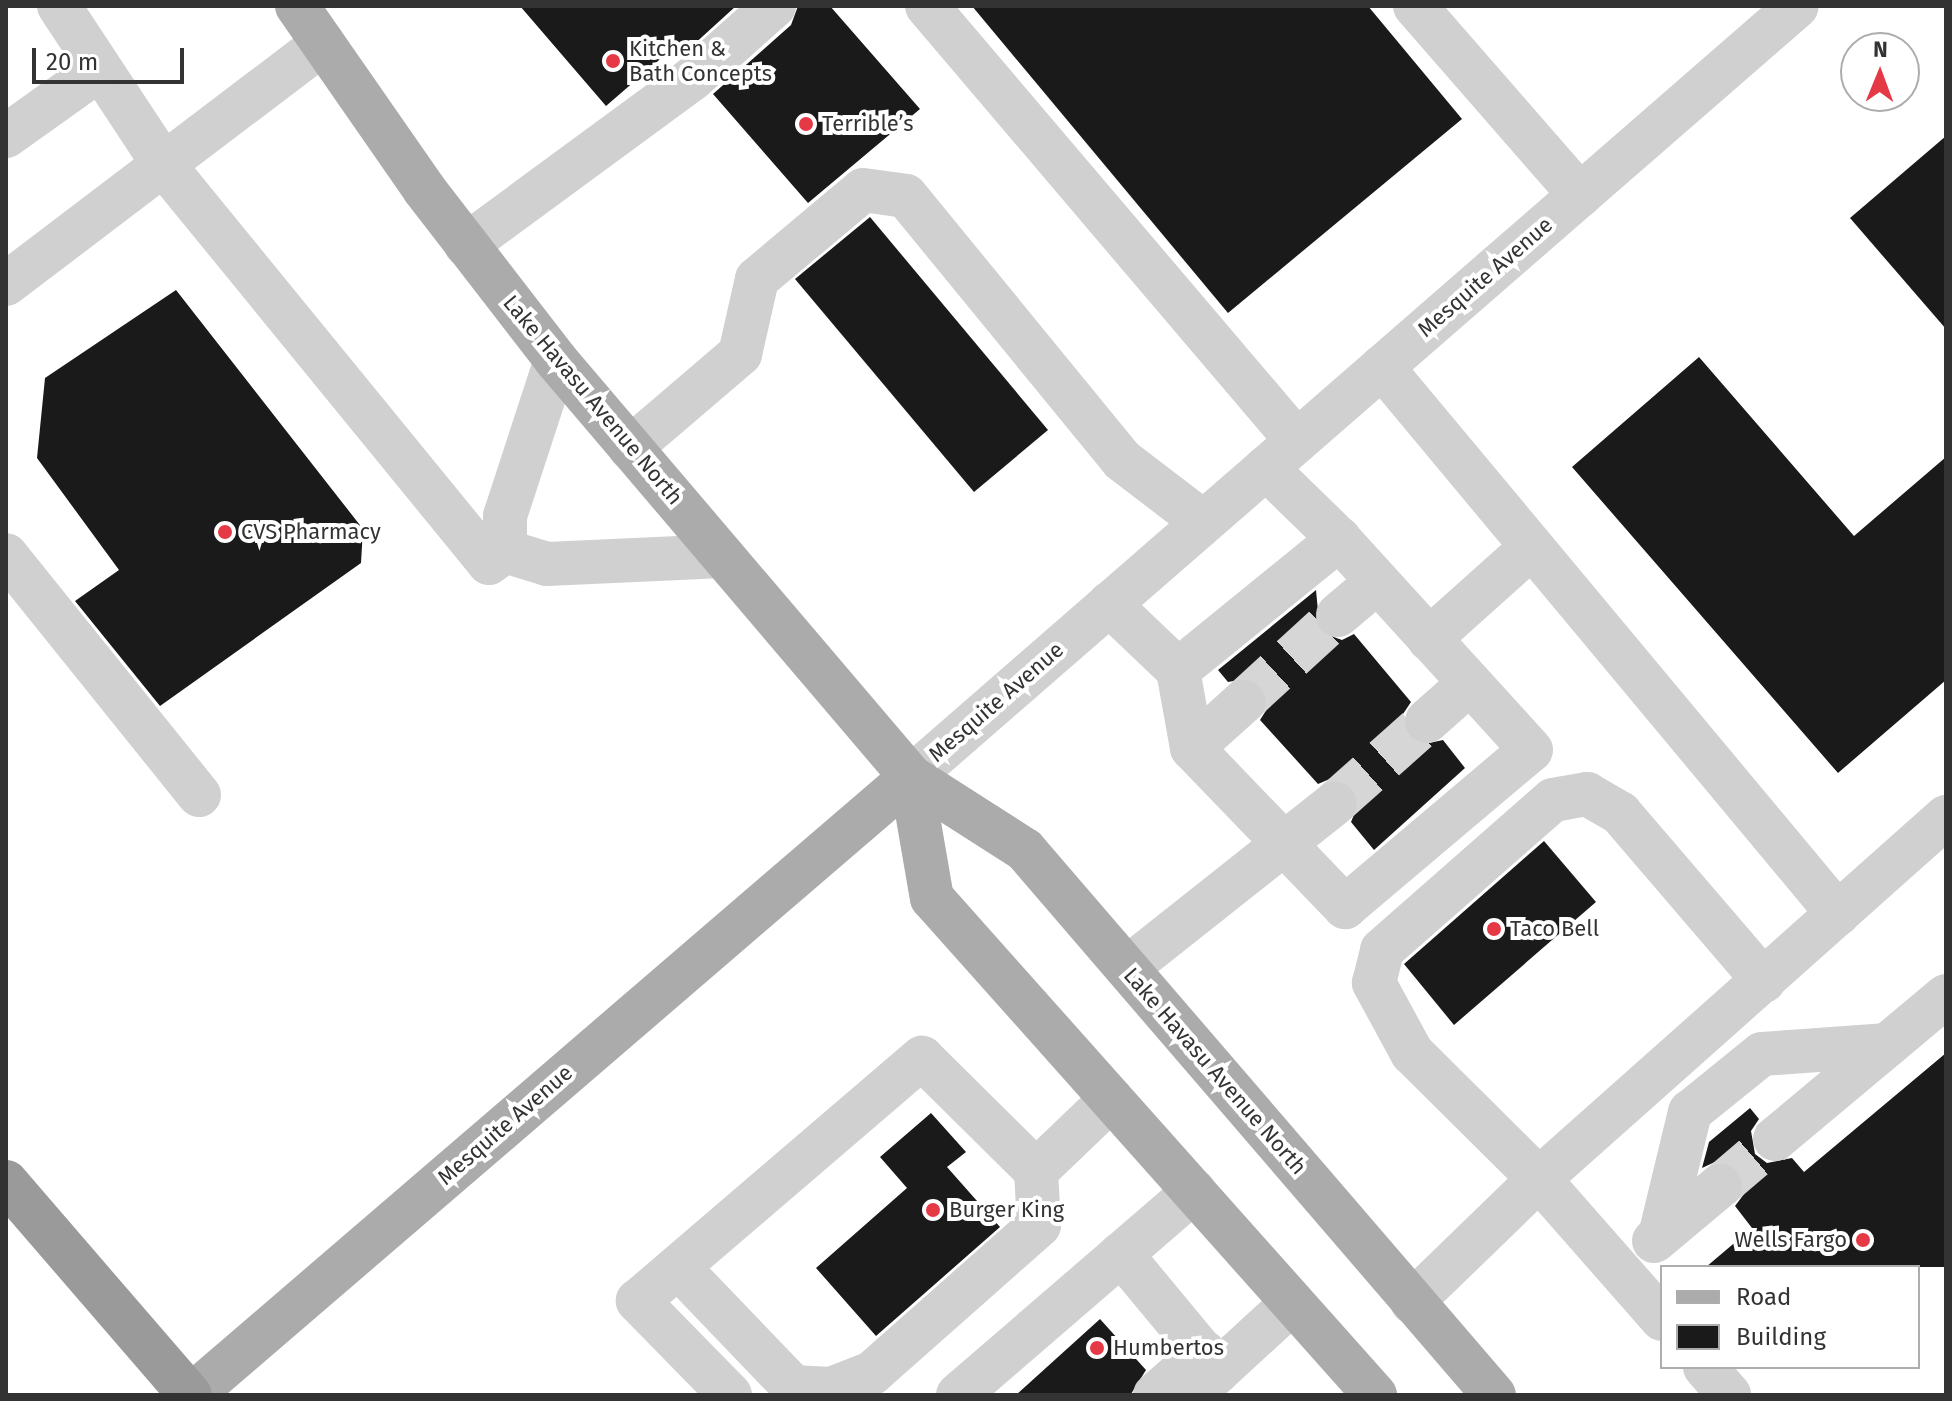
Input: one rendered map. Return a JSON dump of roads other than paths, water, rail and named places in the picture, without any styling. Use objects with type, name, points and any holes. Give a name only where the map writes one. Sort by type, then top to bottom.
[{"type":"highway","points":[[6,1182],[191,1395]]},
{"type":"main road","name":"Lake Havasu Avenue North","points":[[297,6],[466,245],[556,360],[911,777],[1025,850],[1494,1395]]},
{"type":"main road","points":[[911,777],[932,898],[1194,1191],[1362,1391]]},
{"type":"main road","name":"Mesquite Avenue","points":[[191,1395],[911,777]]},
{"type":"street","points":[[59,6],[163,164],[489,563],[505,551]]},
{"type":"street","points":[[466,245],[692,79],[774,6]]},
{"type":"street","points":[[927,6],[1282,454],[1339,539],[1531,750],[1345,907],[1192,748],[1178,670],[1109,604]]},
{"type":"street","points":[[1415,6],[1580,195]]},
{"type":"street","name":"Mesquite Avenue","points":[[911,777],[1797,6]]},
{"type":"street","points":[[6,284],[323,43]]},
{"type":"street","points":[[6,136],[100,69]]},
{"type":"street","points":[[630,448],[740,354],[757,279],[863,190],[906,196],[1122,460],[1203,522]]},
{"type":"street","points":[[505,551],[505,516],[556,360]]},
{"type":"street","points":[[1382,367],[1838,914]]},
{"type":"street","points":[[1178,670],[1339,539]]},
{"type":"street","points":[[1429,639],[1532,547]]},
{"type":"street","points":[[505,551],[547,564],[723,556]]},
{"type":"street","points":[[6,555],[199,795]]},
{"type":"street","points":[[1338,615],[1377,582]]},
{"type":"street","points":[[1427,721],[1470,683]]},
{"type":"street","points":[[1192,748],[1243,702]]},
{"type":"street","points":[[1660,1317],[1539,1179],[1412,1053],[1374,983],[1382,950],[1553,800],[1587,794],[1620,813],[1764,981]]},
{"type":"street","points":[[1127,968],[1285,848],[1335,803]]},
{"type":"street","points":[[1412,1302],[1539,1179],[1946,817]]},
{"type":"street","points":[[1775,1139],[1946,996]]},
{"type":"street","points":[[1660,1236],[1690,1112],[1762,1054],[1888,1045]]},
{"type":"street","points":[[679,1268],[793,1387],[831,1389],[872,1373],[1039,1225],[1036,1171],[922,1058],[638,1301],[730,1395]]},
{"type":"street","points":[[1036,1171],[1111,1099]]},
{"type":"street","points":[[1620,1271],[1720,1186]]},
{"type":"street","points":[[958,1395],[1194,1191]]},
{"type":"street","points":[[1121,1254],[1205,1373]]},
{"type":"street","points":[[1155,1395],[1205,1373],[1291,1304]]},
{"type":"street","points":[[1707,1369],[1729,1395]]},
{"type":"tunnel","points":[[1243,702],[1338,615]]},
{"type":"tunnel","points":[[1335,803],[1427,721]]},
{"type":"tunnel","points":[[1720,1186],[1775,1139]]},
{"type":"place","name":"Kitchen & Bath Concepts","points":[[613,61]]},
{"type":"place","name":"Terrible’s","points":[[806,124]]},
{"type":"place","name":"CVS Pharmacy","points":[[225,532]]},
{"type":"place","name":"Taco Bell","points":[[1494,929]]},
{"type":"place","name":"Burger King","points":[[933,1210]]},
{"type":"place","name":"Wells Fargo","points":[[1863,1240]]},
{"type":"place","name":"Humbertos","points":[[1097,1348]]}]
